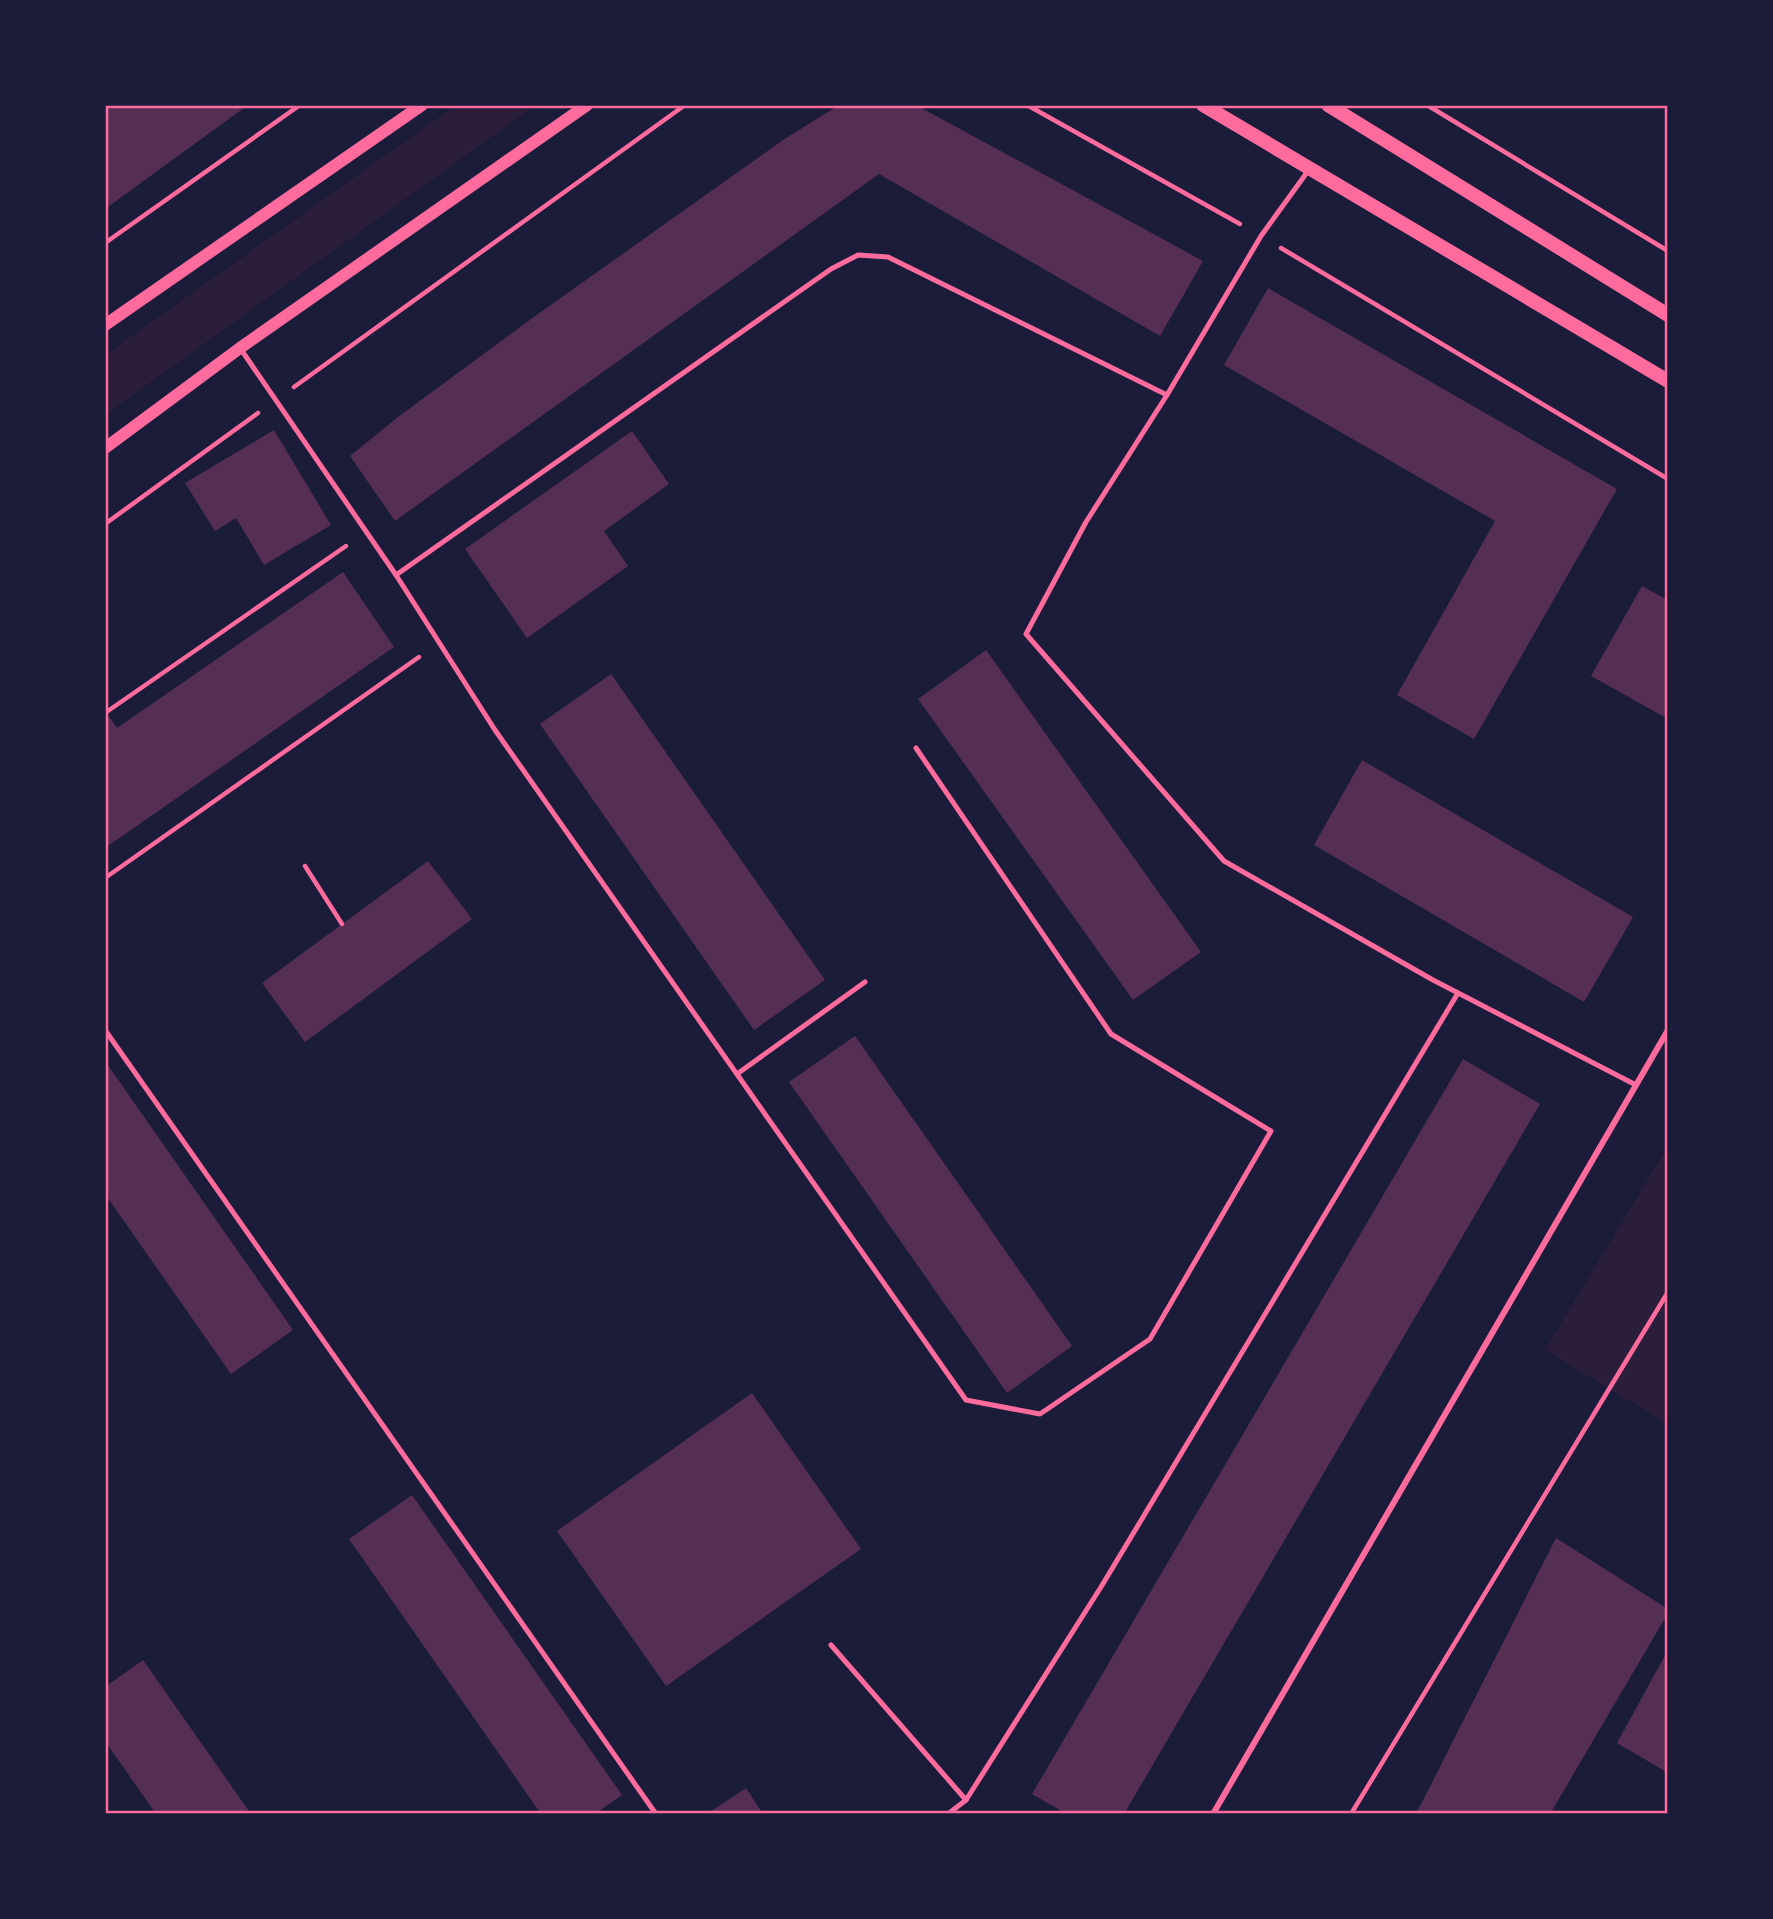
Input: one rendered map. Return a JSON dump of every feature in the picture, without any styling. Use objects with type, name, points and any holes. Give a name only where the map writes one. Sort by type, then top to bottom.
[{"type":"main road","points":[[1203,105],[1668,381]]},
{"type":"main road","points":[[1328,105],[1668,315]]},
{"type":"street","points":[[105,325],[422,105]]},
{"type":"street","points":[[105,448],[240,348],[587,105]]},
{"type":"street","points":[[1213,1814],[1668,1030]]},
{"type":"lane","points":[[1310,169],[1261,236],[1167,395],[1086,522],[1026,634],[1224,861],[1458,993],[1636,1085]]},
{"type":"lane","points":[[396,575],[831,270],[859,255],[888,257],[1167,395]]},
{"type":"lane","points":[[240,348],[396,575],[495,730],[966,1400],[1040,1414],[1150,1339],[1271,1131],[1111,1034],[916,748]]},
{"type":"lane","points":[[737,1074],[865,982]]},
{"type":"lane","points":[[948,1814],[966,1800],[1101,1587],[1458,993]]},
{"type":"lane","points":[[105,1030],[656,1814]]},
{"type":"lane","points":[[831,1645],[966,1800]]},
{"type":"path","points":[[105,243],[300,105]]},
{"type":"path","points":[[105,524],[685,105]]},
{"type":"path","points":[[1027,105],[1261,236],[1668,479]]},
{"type":"path","points":[[1427,105],[1668,251]]},
{"type":"path","points":[[105,713],[366,531]]},
{"type":"path","points":[[105,878],[440,643]]},
{"type":"path","points":[[304,866],[342,924]]},
{"type":"path","points":[[1351,1814],[1668,1292]]},
{"type":"shaded area","points":[[456,105],[536,105],[105,415],[105,355]]},
{"type":"shaded area","points":[[1668,1146],[1668,1424],[1545,1350]]},
{"type":"building","points":[[105,105],[248,105],[105,209]]},
{"type":"building","points":[[839,105],[916,105],[1203,261],[1160,336],[879,174],[395,521],[350,456],[398,417],[531,319],[783,140]]},
{"type":"building","points":[[1268,288],[1617,489],[1474,739],[1397,695],[1495,521],[1224,365]]},
{"type":"building","points":[[274,430],[331,525],[264,565],[236,518],[215,531],[185,483]]},
{"type":"building","points":[[632,431],[669,484],[604,531],[628,566],[527,638],[465,549]]},
{"type":"building","points":[[343,572],[394,647],[105,848],[105,711],[117,728]]},
{"type":"building","points":[[1642,586],[1668,600],[1668,719],[1591,676]]},
{"type":"building","points":[[986,650],[1201,952],[1133,1000],[918,699]]},
{"type":"building","points":[[611,674],[825,980],[754,1030],[540,724]]},
{"type":"building","points":[[1362,760],[1633,917],[1584,1002],[1314,845]]},
{"type":"building","points":[[428,861],[472,919],[305,1042],[262,983]]},
{"type":"building","points":[[855,1036],[1072,1346],[1007,1393],[789,1082]]},
{"type":"building","points":[[1463,1059],[1540,1104],[1124,1814],[1067,1814],[1032,1794]]},
{"type":"building","points":[[105,1061],[293,1330],[231,1374],[105,1194]]},
{"type":"building","points":[[752,1393],[861,1549],[666,1686],[557,1531]]},
{"type":"building","points":[[412,1495],[622,1795],[595,1814],[541,1814],[349,1539]]},
{"type":"building","points":[[1556,1538],[1668,1609],[1668,1613],[1550,1814],[1416,1814]]},
{"type":"building","points":[[1668,1650],[1668,1773],[1617,1743]]},
{"type":"building","points":[[143,1660],[251,1814],[156,1814],[105,1741],[105,1687]]},
{"type":"building","points":[[746,1788],[763,1814],[707,1814]]}]
